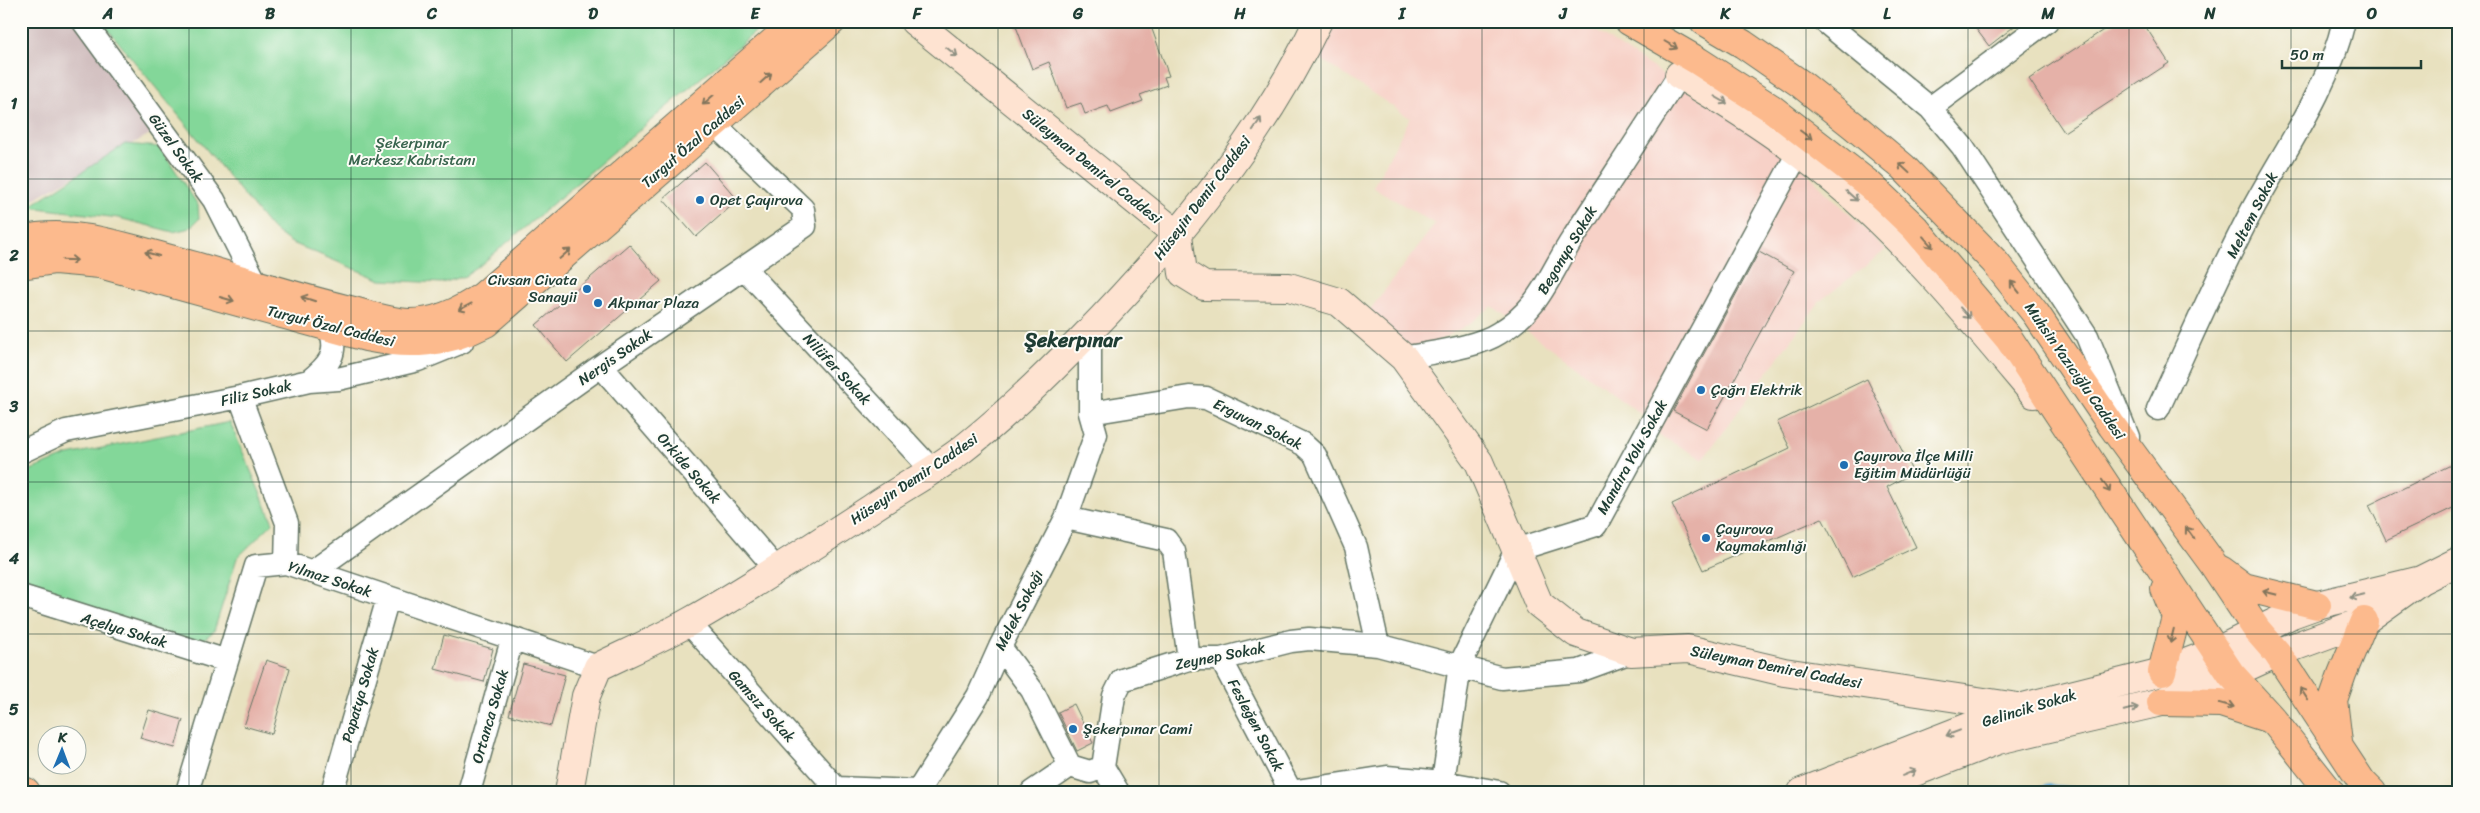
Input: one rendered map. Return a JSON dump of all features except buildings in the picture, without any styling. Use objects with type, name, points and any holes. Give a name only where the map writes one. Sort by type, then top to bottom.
[{"type":"main road","name":"Turgut Özal Caddesi","points":[[21,240],[56,236],[111,242],[325,304],[408,323],[431,320],[468,306],[483,296],[797,21]]},
{"type":"main road","name":"Turgut Özal Caddesi","points":[[21,264],[54,260],[100,264],[329,327],[391,342],[431,342],[452,337],[486,323],[832,21]]},
{"type":"main road","points":[[1629,21],[1698,61],[1771,108],[1877,191],[1915,228],[2010,339],[2152,558],[2231,674],[2273,720],[2330,792]]},
{"type":"main road","name":"Muhsin Yazıcığlu Caddesi","points":[[1704,21],[1743,44],[1801,84],[1903,167],[1947,210],[1994,261],[2036,314],[2257,630],[2277,652],[2362,782],[2372,792]]},
{"type":"main road","points":[[2152,558],[2176,617],[2162,672]]},
{"type":"main road","points":[[2212,564],[2244,587],[2317,605]]},
{"type":"main road","points":[[2339,748],[2333,700],[2364,621]]},
{"type":"main road","points":[[2161,702],[2221,703],[2273,720]]},
{"type":"main road","points":[[21,790],[26,792]]},
{"type":"street","name":"Güzel Sokak","points":[[83,21],[214,200],[256,283]]},
{"type":"street","name":"Süleyman Demirel Caddesi","points":[[914,21],[1178,235],[1184,273],[1204,286],[1289,287],[1339,302],[1404,358],[1478,462],[1539,604],[1576,633],[1631,652],[1688,649],[1784,672],[2015,709],[2091,718]]},
{"type":"street","name":"Hüseyin Demir Caddesi","points":[[598,667],[689,623],[777,570],[957,453],[994,423],[1052,370],[1178,235],[1285,83],[1312,33],[1327,21]]},
{"type":"street","points":[[1824,21],[1930,108],[1962,146],[2087,336],[2139,463]]},
{"type":"street","points":[[1930,108],[2047,21]]},
{"type":"street","name":"Meltem Sokak","points":[[2158,409],[2249,216],[2314,100],[2340,39],[2344,21]]},
{"type":"street","points":[[1679,75],[1738,110],[1798,152],[1849,193],[1893,234],[1993,345],[2086,456]]},
{"type":"street","name":"Begonya Sokak","points":[[1404,358],[1460,347],[1497,335],[1523,317],[1546,287],[1569,244],[1679,75]]},
{"type":"street","name":"Nergis Sokak","points":[[312,572],[601,366],[805,226],[803,209],[714,124]]},
{"type":"street","name":"Mandıra Yolu Sokak","points":[[1516,550],[1596,525],[1798,152]]},
{"type":"street","points":[[1139,203],[1161,214],[1172,215],[1193,207],[1209,193]]},
{"type":"street","name":"Nilüfer Sokak","points":[[744,268],[931,469]]},
{"type":"street","name":"Filiz Sokak","points":[[21,452],[66,431],[240,397],[309,381],[338,379],[418,360],[460,344],[486,323]]},
{"type":"street","points":[[309,381],[327,367],[332,356],[334,340],[329,327]]},
{"type":"street","name":"Melek Sokağı","points":[[833,790],[918,791],[978,696],[1000,647],[1066,518],[1096,434],[1090,412],[1090,331]]},
{"type":"street","name":"Orkide Sokak","points":[[601,366],[777,570]]},
{"type":"street","points":[[240,397],[287,523],[286,563]]},
{"type":"street","name":"Erguvan Sokak","points":[[1090,412],[1189,397],[1206,398],[1304,444],[1315,455],[1356,547],[1378,645]]},
{"type":"street","points":[[1066,518],[1166,540],[1174,551],[1189,659]]},
{"type":"street","points":[[1442,782],[1460,665],[1516,550]]},
{"type":"street","points":[[2421,580],[2459,561]]},
{"type":"street","name":"Yılmaz Sokak","points":[[187,792],[256,566],[286,563],[512,640],[598,667]]},
{"type":"street","name":"Gelincik Sokak","points":[[1802,792],[2015,709],[2162,672],[2217,651],[2257,630],[2317,605],[2421,580]]},
{"type":"street","name":"Gelincik Sokak","points":[[1863,792],[1998,740],[2161,702],[2231,674],[2277,652],[2364,621],[2421,580]]},
{"type":"street","name":"Açelya Sokak","points":[[21,596],[227,662]]},
{"type":"street","name":"Papatya Sokak","points":[[332,792],[388,598]]},
{"type":"street","name":"Gamsız Sokak","points":[[689,623],[833,790]]},
{"type":"street","name":"Zeynep Sokak","points":[[1102,767],[1114,696],[1122,680],[1189,659],[1221,659],[1291,641],[1309,639],[1378,645],[1460,665],[1502,678],[1579,671],[1631,652]]},
{"type":"street","name":"Ortanca Sokak","points":[[468,792],[512,640]]},
{"type":"street","points":[[1000,647],[1032,690],[1070,766],[1090,772],[1102,767],[1118,792]]},
{"type":"street","name":"Fesleğen Sokak","points":[[1221,659],[1290,792]]},
{"type":"street","points":[[569,792],[586,696],[598,667]]},
{"type":"street","points":[[1032,792],[1070,766]]},
{"type":"street","points":[[1290,792],[1387,777],[1442,782],[1499,792]]},
{"type":"shaded area","points":[[21,21],[83,21],[159,129],[21,206]]},
{"type":"shaded area","points":[[1337,21],[1581,21],[1793,159],[1886,250],[1820,301],[1703,459],[1647,429],[1644,416],[1492,306],[1469,324],[1407,358],[1363,319],[1435,224],[1373,187],[1410,118],[1310,52]]},
{"type":"green space","name":"Şekerpınar Merkesz Kabristanı","points":[[101,21],[768,21],[477,268],[465,276],[442,283],[381,280],[290,242],[271,228]]},
{"type":"green space","points":[[125,144],[160,147],[198,205],[199,219],[190,228],[173,232],[119,218],[29,207]]},
{"type":"green space","points":[[230,422],[273,523],[237,558],[214,631],[191,650],[21,583],[21,474],[68,455]]},
{"type":"waterway","points":[[2026,792],[2049,787],[2101,792]]},
{"type":"place","name":"Opet Çayırova","points":[[700,200]]},
{"type":"place","name":"Civsan Civata Sanayii","points":[[587,289]]},
{"type":"place","name":"Akpınar Plaza","points":[[598,303]]},
{"type":"place","name":"Çağrı Elektrik","points":[[1701,390]]},
{"type":"place","name":"Çayırova İlçe Milli Eğitim Müdürlüğü","points":[[1844,465]]},
{"type":"place","name":"Çayırova Kaymakamlığı","points":[[1706,538]]},
{"type":"place","name":"Şekerpınar Cami","points":[[1073,729]]},
{"type":"district","name":"Şekerpınar","points":[[1073,340]]}]
